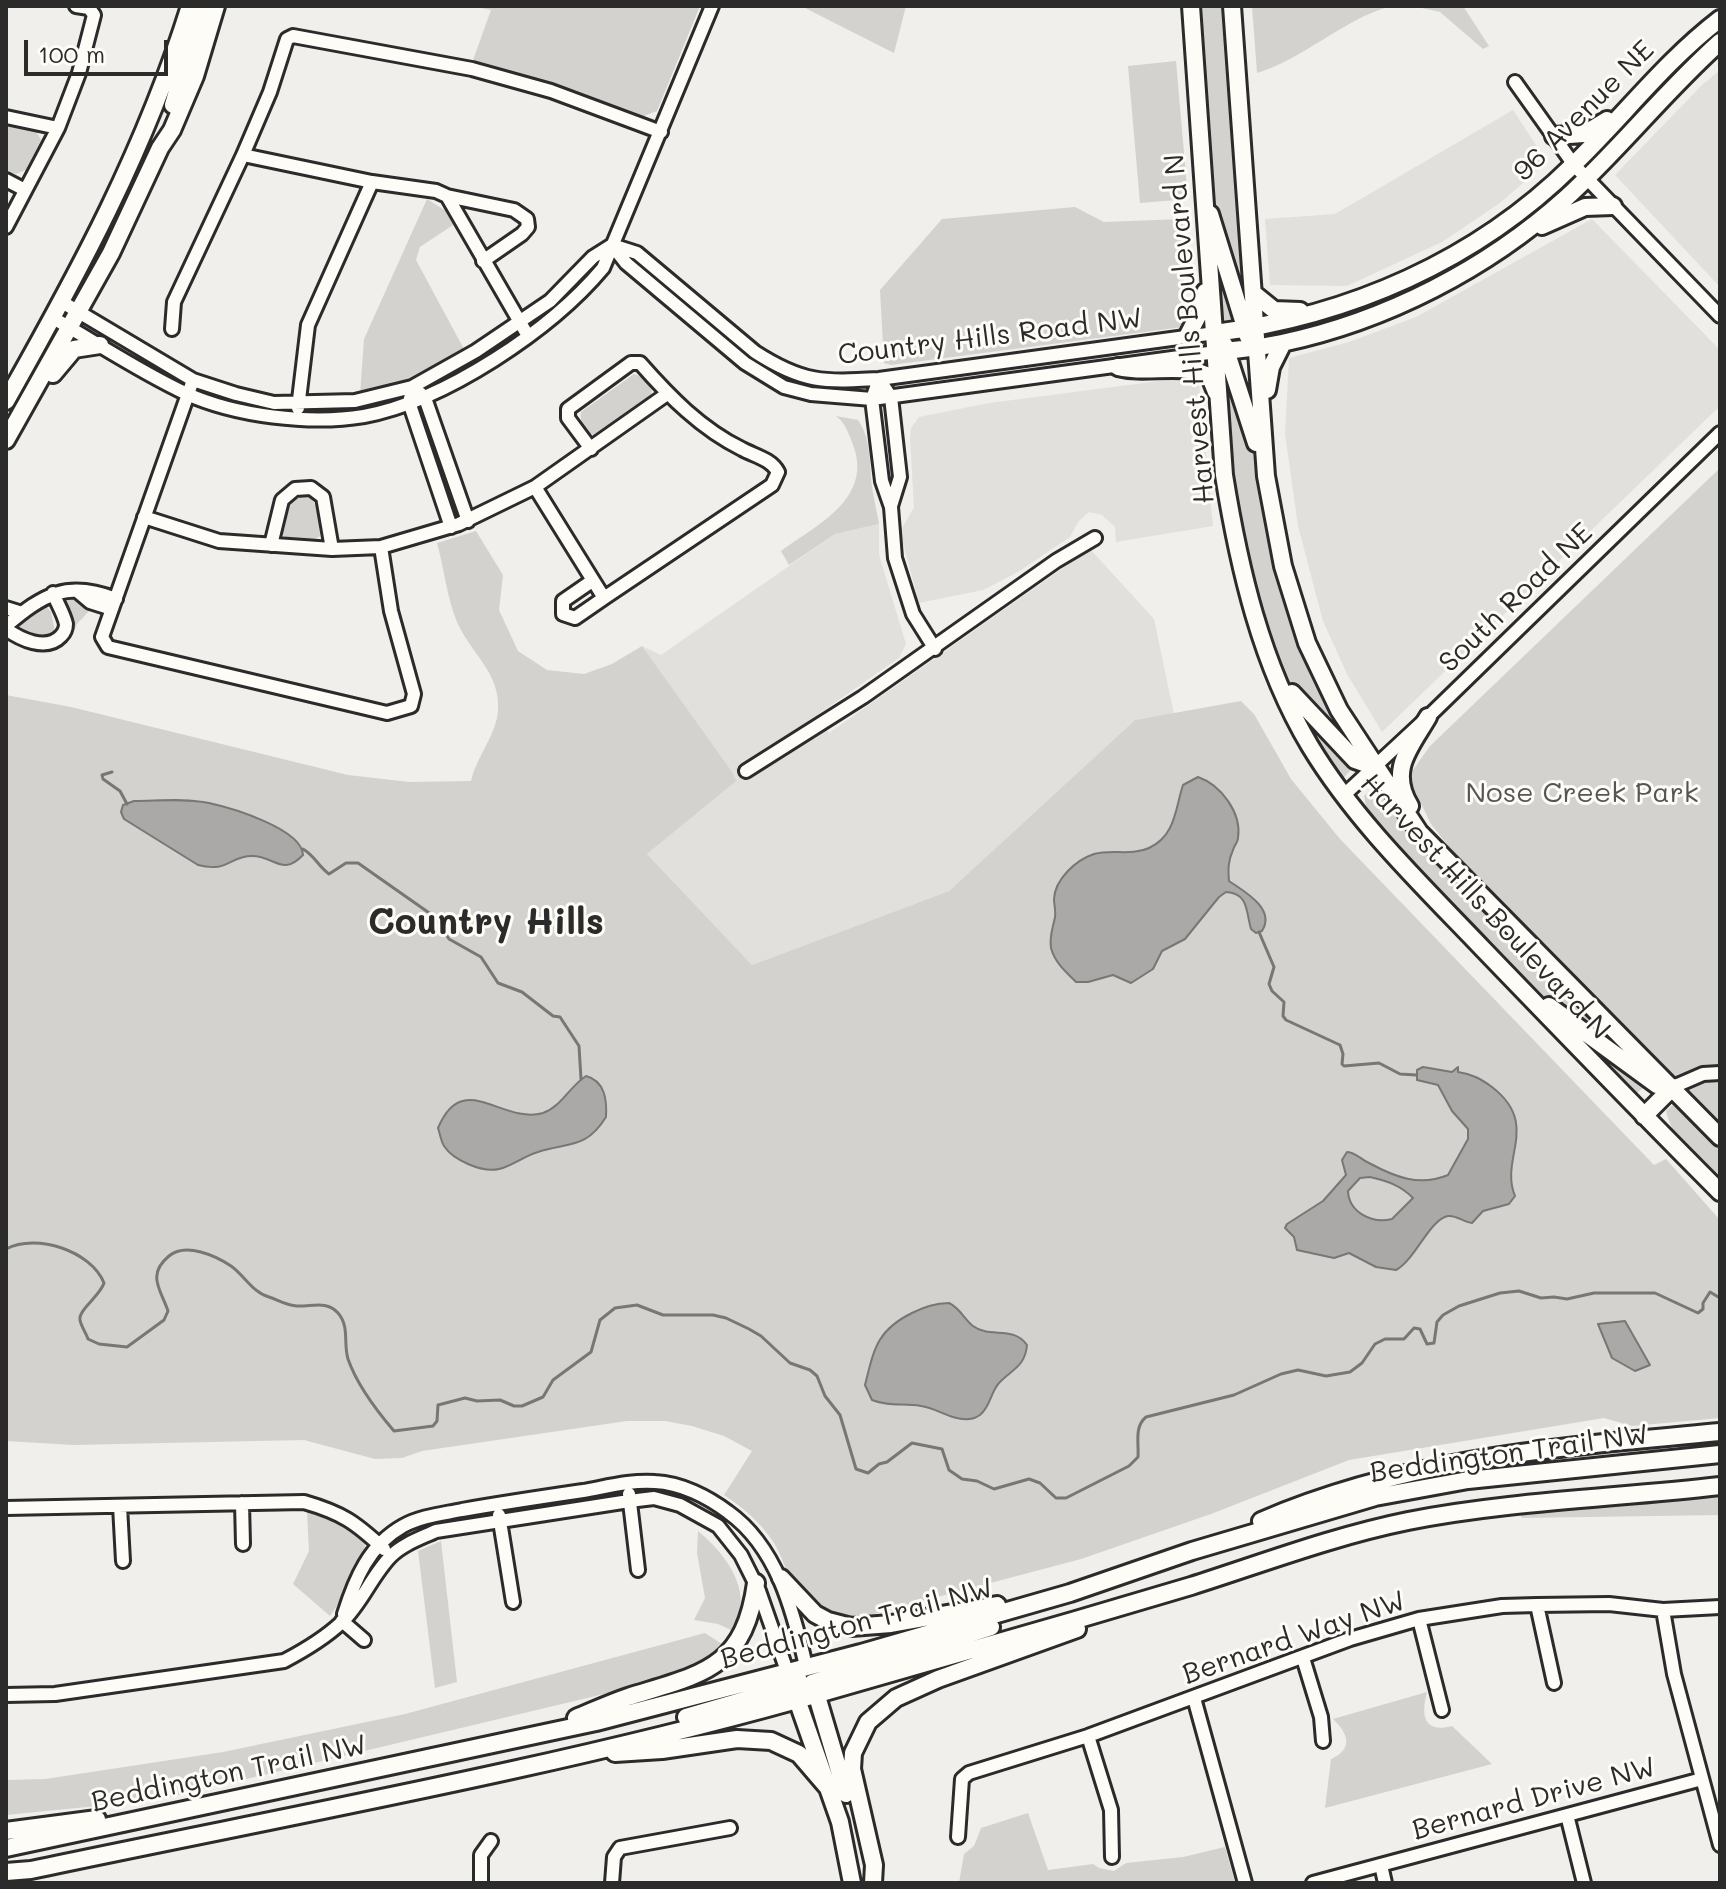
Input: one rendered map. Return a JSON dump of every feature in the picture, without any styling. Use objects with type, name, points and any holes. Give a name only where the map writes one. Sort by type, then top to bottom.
[{"type":"main road","points":[[6,401],[62,302],[130,168],[162,90],[190,6]]},
{"type":"main road","points":[[6,440],[136,203],[160,148],[202,6]]},
{"type":"main road","points":[[197,70],[216,6]]},
{"type":"main road","points":[[160,148],[172,130],[223,6]]},
{"type":"main road","name":"Harvest Hills Boulevard N","points":[[1191,6],[1215,333]]},
{"type":"main road","points":[[1232,6],[1253,293],[1250,329]]},
{"type":"main road","name":"96 Avenue NE","points":[[1215,333],[1296,319],[1348,303],[1389,289],[1457,254],[1525,208],[1574,165],[1681,51],[1720,19]]},
{"type":"main road","name":"96 Avenue NE","points":[[1221,352],[1283,343],[1394,307],[1437,287],[1502,248],[1587,178],[1672,87],[1720,42]]},
{"type":"main road","points":[[1554,136],[1574,136],[1593,129],[1642,90]]},
{"type":"main road","points":[[1205,202],[1257,348]]},
{"type":"main road","points":[[1502,248],[1554,219],[1585,207],[1613,206]]},
{"type":"main road","points":[[1187,337],[1201,310],[1209,254]]},
{"type":"main road","points":[[1253,293],[1268,307],[1294,313],[1333,303],[1348,303]]},
{"type":"main road","points":[[1215,333],[1222,340],[1221,352],[1266,476]]},
{"type":"main road","points":[[1263,433],[1271,367],[1283,343]]},
{"type":"main road","points":[[6,440],[60,364],[73,351],[85,345],[100,345]]},
{"type":"main road","name":"Harvest Hills Boulevard N","points":[[1257,348],[1266,476],[1283,566],[1307,643],[1339,710],[1419,832],[1720,1137]]},
{"type":"main road","name":"Harvest Hills Boulevard N","points":[[1221,352],[1219,398],[1224,475],[1236,547],[1255,618],[1274,669],[1309,744],[1378,838],[1720,1192]]},
{"type":"main road","points":[[1118,367],[1132,370],[1187,368],[1210,377],[1219,398]]},
{"type":"main road","points":[[1274,669],[1302,705],[1347,752],[1362,764],[1375,767]]},
{"type":"main road","points":[[1428,717],[1402,762],[1401,785],[1409,803],[1445,853],[1451,867]]},
{"type":"main road","points":[[1511,978],[1657,1085],[1673,1087]]},
{"type":"main road","points":[[1644,1116],[1673,1087]]},
{"type":"main road","points":[[1192,1551],[1287,1510],[1427,1468],[1519,1451],[1720,1432]]},
{"type":"main road","name":"Beddington Trail NW","points":[[806,1666],[1070,1593],[1192,1551],[1330,1509],[1417,1488],[1720,1454]]},
{"type":"main road","name":"Beddington Trail NW","points":[[814,1688],[1135,1602],[1332,1540],[1407,1521],[1474,1510],[1720,1486]]},
{"type":"main road","points":[[781,1578],[792,1598],[828,1621],[851,1627],[891,1624],[1070,1593]]},
{"type":"main road","points":[[530,1736],[625,1698],[691,1678],[713,1666],[731,1651],[742,1636],[756,1583]]},
{"type":"main road","points":[[793,1685],[814,1688],[995,1625],[1070,1593]]},
{"type":"main road","points":[[871,1883],[874,1865],[852,1769],[857,1742],[876,1713],[914,1689],[1065,1634],[1135,1602]]},
{"type":"main road","points":[[806,1666],[871,1883]]},
{"type":"main road","points":[[793,1685],[806,1666]]},
{"type":"main road","points":[[793,1685],[829,1789],[845,1844],[852,1883]]},
{"type":"main road","name":"Beddington Trail NW","points":[[6,1848],[596,1722],[793,1685]]},
{"type":"main road","name":"Beddington Trail NW","points":[[6,1873],[313,1814],[578,1756],[793,1685]]},
{"type":"main road","points":[[578,1756],[662,1750],[737,1739],[771,1741],[799,1754],[829,1789]]},
{"type":"main road","points":[[6,1831],[292,1788]]},
{"type":"street","points":[[6,227],[58,128],[79,73],[94,15],[89,8],[76,6]]},
{"type":"street","points":[[53,318],[187,394],[259,414],[298,418],[364,416],[425,398],[528,336],[573,302],[603,268],[712,6]]},
{"type":"street","points":[[172,329],[174,302],[270,92],[283,47],[287,39],[293,36],[472,69],[551,91],[661,132]]},
{"type":"street","points":[[1515,82],[1574,165],[1720,316]]},
{"type":"street","points":[[6,117],[58,128]]},
{"type":"street","points":[[243,155],[372,182],[436,191],[514,210],[527,219],[528,227],[522,234],[483,261]]},
{"type":"street","points":[[6,180],[25,190]]},
{"type":"street","points":[[298,418],[308,325],[372,182]]},
{"type":"street","points":[[447,196],[528,336]]},
{"type":"street","points":[[62,302],[193,380],[274,403],[355,401],[412,387],[519,323],[550,301],[593,257],[612,245]]},
{"type":"street","name":"Country Hills Road NW","points":[[612,245],[637,253],[770,362],[793,373],[827,382],[879,379],[1215,333]]},
{"type":"street","name":"Country Hills Road NW","points":[[612,245],[626,263],[761,375],[784,387],[811,394],[872,399],[1221,352]]},
{"type":"street","points":[[591,449],[568,418],[568,409],[631,363],[640,363],[667,394],[720,439],[773,463],[778,472],[772,485],[575,618],[563,614],[563,601],[592,581]]},
{"type":"street","points":[[879,379],[891,397],[900,477],[891,507]]},
{"type":"street","points":[[879,379],[872,399],[882,481],[891,507],[895,558],[917,622],[935,649]]},
{"type":"street","points":[[193,380],[102,637],[108,647],[387,713],[411,706],[414,694],[391,611],[381,547]]},
{"type":"street","points":[[412,387],[425,398],[459,524]]},
{"type":"street","points":[[412,387],[409,402],[459,524]]},
{"type":"street","points":[[144,517],[219,541],[332,549],[381,547],[459,524],[535,487],[667,394]]},
{"type":"street","name":"South Road NE","points":[[1344,795],[1720,433]]},
{"type":"street","points":[[535,487],[604,598]]},
{"type":"street","points":[[271,545],[282,500],[295,489],[311,488],[323,497],[332,549]]},
{"type":"street","points":[[746,771],[935,649],[1056,561],[1095,538]]},
{"type":"street","points":[[53,593],[66,624],[65,632],[57,640],[34,643],[6,627],[53,593],[65,590],[92,591],[114,604]]},
{"type":"street","points":[[6,608],[22,613]]},
{"type":"street","points":[[1673,1087],[1703,1074],[1720,1073]]},
{"type":"street","points":[[342,1621],[355,1580],[379,1544],[404,1526],[426,1517],[628,1484],[655,1482],[684,1488],[708,1499],[728,1512],[750,1533],[781,1578]]},
{"type":"street","points":[[628,1484],[638,1570]]},
{"type":"street","points":[[6,1695],[55,1694],[284,1661],[314,1645],[342,1621],[392,1556],[413,1541],[436,1531],[500,1519],[654,1498],[698,1513],[726,1534],[748,1565],[756,1583],[793,1685]]},
{"type":"street","points":[[6,1508],[304,1502],[350,1519],[392,1556]]},
{"type":"street","points":[[242,1503],[243,1544]]},
{"type":"street","points":[[497,1504],[513,1602]]},
{"type":"street","points":[[120,1506],[123,1561]]},
{"type":"street","points":[[766,1611],[792,1598],[806,1666]]},
{"type":"street","name":"Bernard Way NW","points":[[958,1837],[962,1779],[969,1773],[1088,1736],[1350,1639],[1419,1619],[1502,1606],[1609,1604],[1663,1610],[1720,1607]]},
{"type":"street","points":[[1537,1605],[1554,1683]]},
{"type":"street","points":[[1663,1610],[1674,1674],[1720,1845]]},
{"type":"street","points":[[1419,1619],[1442,1710]]},
{"type":"street","points":[[342,1621],[364,1640]]},
{"type":"street","points":[[1303,1658],[1321,1717],[1323,1741]]},
{"type":"street","points":[[1194,1698],[1245,1883]]},
{"type":"street","points":[[1088,1736],[1111,1810],[1112,1857]]},
{"type":"street","name":"Bernard Drive NW","points":[[1313,1883],[1702,1779]]},
{"type":"street","points":[[1567,1815],[1584,1883]]},
{"type":"street","points":[[612,1883],[614,1857],[620,1848],[730,1828]]},
{"type":"street","points":[[481,1883],[481,1855],[491,1841]]},
{"type":"street","points":[[1381,1865],[1385,1883]]},
{"type":"shaded area","points":[[1720,70],[1720,287],[1615,175]]},
{"type":"shaded area","points":[[1513,110],[1547,162],[1500,203],[1442,242],[1347,286],[1270,285],[1265,219],[1335,214]]},
{"type":"shaded area","points":[[1592,219],[1720,350],[1720,406],[1382,732],[1347,674],[1323,621],[1298,526],[1285,434],[1289,358],[1349,342],[1416,317]]},
{"type":"shaded area","points":[[1175,379],[1199,383],[1213,526],[1116,542],[1115,527],[1102,515],[1089,512],[1078,522],[1070,537],[1018,572],[983,590],[919,603],[900,532],[914,507],[910,439],[911,428],[919,417],[989,403]]},
{"type":"shaded area","points":[[879,524],[879,555],[906,644],[899,658],[817,715],[829,733],[1090,549],[1154,619],[1174,714],[1135,720],[949,891],[752,965],[647,854],[735,780],[642,646],[661,655],[835,534]]},
{"type":"shaded area","points":[[1198,777],[1222,793],[1237,819],[1238,838],[1229,861],[1229,881],[1262,908],[1265,923],[1262,931],[1256,933],[1251,929],[1243,900],[1226,892],[1185,939],[1162,951],[1153,969],[1131,983],[1113,975],[1076,982],[1058,963],[1051,948],[1058,884],[1074,866],[1094,854],[1142,850],[1158,843],[1170,829],[1183,785]]},
{"type":"shaded area","points":[[134,801],[191,801],[233,810],[279,828],[300,846],[303,855],[284,865],[252,856],[216,867],[198,865],[124,819],[121,812],[123,805]]},
{"type":"shaded area","points":[[1423,1067],[1452,1072],[1458,1067],[1458,1072],[1484,1082],[1506,1101],[1517,1128],[1511,1182],[1515,1196],[1509,1204],[1483,1211],[1472,1223],[1451,1216],[1441,1219],[1410,1258],[1396,1270],[1376,1267],[1349,1253],[1334,1258],[1297,1250],[1294,1237],[1285,1228],[1287,1224],[1323,1201],[1346,1175],[1342,1160],[1347,1152],[1407,1179],[1427,1180],[1448,1175],[1468,1139],[1468,1129],[1452,1111],[1438,1085],[1417,1080],[1417,1070]],"holes":[[[1370,1177],[1388,1182],[1413,1198],[1392,1219],[1377,1220],[1363,1215],[1349,1199],[1348,1191],[1360,1178]]]},
{"type":"shaded area","points":[[586,1076],[601,1087],[606,1117],[584,1140],[538,1152],[504,1168],[492,1170],[461,1160],[443,1144],[438,1128],[448,1111],[459,1102],[484,1102],[528,1115],[543,1113],[555,1106]]},
{"type":"shaded area","points":[[949,1303],[980,1330],[1015,1335],[1027,1345],[1021,1363],[999,1383],[984,1411],[975,1418],[963,1419],[927,1407],[872,1400],[865,1385],[875,1351],[884,1334],[912,1313]]},
{"type":"shaded area","points":[[1625,1321],[1650,1365],[1635,1371],[1612,1358],[1598,1324]]},
{"type":"green space","points":[[470,6],[700,6],[657,111],[641,117],[554,83],[473,60],[491,10]]},
{"type":"green space","points":[[801,6],[906,6],[894,53]]},
{"type":"green space","points":[[1196,6],[1226,6],[1243,299],[1214,199]]},
{"type":"green space","points":[[1252,6],[1391,6],[1356,20],[1291,58],[1257,73]]},
{"type":"green space","points":[[1413,6],[1463,6],[1489,46],[1483,49],[1440,12]]},
{"type":"green space","points":[[1176,61],[1188,199],[1140,203],[1128,66]]},
{"type":"green space","points":[[6,125],[35,129],[41,140],[26,170],[16,174],[6,170]]},
{"type":"green space","points":[[427,199],[446,211],[453,225],[420,247],[416,260],[465,351],[414,377],[360,395],[364,339]]},
{"type":"green space","points":[[1075,207],[1104,222],[1183,219],[1183,327],[891,365],[884,363],[880,290],[942,219]]},
{"type":"green space","points":[[1214,249],[1238,326],[1219,327]]},
{"type":"green space","points":[[1227,370],[1257,467],[1281,588],[1314,676],[1346,739],[1292,689],[1267,640],[1229,482],[1224,376]]},
{"type":"green space","points":[[634,374],[647,379],[652,386],[651,399],[602,436],[589,433],[583,426],[581,412]]},
{"type":"green space","points":[[836,416],[858,420],[862,428],[868,444],[879,524],[835,534],[789,565],[781,551],[839,507],[856,479],[857,462],[852,442]]},
{"type":"green space","name":"Nose Creek Park","points":[[1720,468],[1720,1124],[1474,879],[1431,824],[1408,777],[1430,746]]},
{"type":"green space","points":[[297,496],[309,496],[318,508],[320,536],[301,542],[283,535],[286,514]]},
{"type":"green space","points":[[476,531],[503,575],[499,610],[518,651],[547,670],[584,674],[612,664],[642,646],[732,772],[736,781],[647,854],[752,965],[949,891],[1135,720],[1241,701],[1254,714],[1291,779],[1340,839],[1654,1165],[1666,1159],[1720,1220],[1720,1418],[1632,1426],[1604,1418],[1349,1460],[1211,1514],[1081,1559],[862,1617],[832,1613],[814,1604],[799,1591],[769,1536],[752,1516],[724,1495],[752,1451],[724,1436],[692,1426],[665,1421],[627,1421],[422,1451],[402,1458],[375,1459],[304,1440],[73,1445],[6,1441],[6,695],[71,707],[348,775],[409,782],[471,781],[494,729],[498,698],[490,675],[457,622],[437,543]]},
{"type":"green space","points":[[65,597],[78,600],[91,609],[77,624],[71,638],[68,638],[70,624],[61,601]]},
{"type":"green space","points":[[46,606],[51,612],[55,632],[42,638],[18,630],[16,627]]},
{"type":"green space","points":[[1303,717],[1354,767],[1341,780],[1334,773]]},
{"type":"green space","points":[[1375,785],[1433,862],[1636,1062],[1634,1064],[1535,992],[1388,842],[1367,811],[1364,796]]},
{"type":"green space","points":[[1576,1036],[1647,1085],[1633,1096]]},
{"type":"green space","points":[[1676,1102],[1720,1149],[1720,1186],[1674,1133],[1666,1111]]},
{"type":"green space","points":[[1720,1493],[1720,1515],[1522,1518],[1520,1514]]},
{"type":"green space","points":[[307,1511],[330,1518],[365,1542],[364,1554],[330,1616],[293,1584],[309,1551]]},
{"type":"green space","points":[[698,1531],[719,1551],[735,1576],[741,1603],[731,1630],[718,1624],[694,1620],[705,1598],[697,1553]]},
{"type":"green space","points":[[441,1541],[457,1682],[435,1688],[418,1551]]},
{"type":"green space","points":[[705,1633],[722,1644],[697,1666],[642,1685],[158,1800],[6,1815],[6,1780],[45,1779],[223,1752],[405,1714]]},
{"type":"green space","points":[[1427,1692],[1424,1708],[1430,1725],[1442,1728],[1452,1726],[1492,1764],[1325,1808],[1331,1759],[1346,1746],[1345,1735],[1333,1719]]},
{"type":"green space","points":[[1028,1813],[1048,1870],[1093,1864],[1114,1871],[1126,1863],[1183,1857],[1225,1847],[1235,1883],[959,1883],[964,1854],[974,1846],[981,1828]]},
{"type":"waterway","points":[[112,772],[102,775],[103,779],[120,791],[127,804]]},
{"type":"waterway","points":[[303,849],[329,874],[346,863],[358,863],[435,917],[449,939],[481,957],[498,983],[522,992],[553,1016],[560,1017],[579,1046],[581,1079]]},
{"type":"waterway","points":[[1259,932],[1274,967],[1269,984],[1284,1002],[1283,1016],[1286,1020],[1340,1045],[1344,1066],[1379,1063],[1400,1074],[1416,1075]]},
{"type":"waterway","points":[[6,1249],[33,1243],[47,1244],[88,1262],[104,1283],[82,1312],[80,1320],[88,1339],[99,1344],[127,1347],[164,1320],[168,1311],[157,1283],[158,1270],[169,1256],[184,1250],[201,1252],[225,1262],[258,1292],[283,1303],[334,1309],[344,1324],[348,1359],[356,1378],[394,1431],[433,1426],[437,1421],[438,1405],[465,1398],[500,1400],[522,1406],[543,1397],[553,1380],[591,1352],[600,1320],[615,1308],[637,1305],[663,1315],[726,1318],[761,1336],[790,1363],[817,1376],[825,1396],[840,1415],[856,1469],[868,1473],[912,1443],[942,1449],[949,1470],[962,1479],[977,1481],[994,1489],[1029,1479],[1040,1483],[1056,1498],[1066,1498],[1129,1466],[1138,1457],[1138,1430],[1146,1417],[1234,1395],[1281,1374],[1298,1370],[1326,1376],[1350,1372],[1362,1363],[1375,1344],[1385,1339],[1404,1339],[1414,1328],[1420,1329],[1427,1344],[1434,1343],[1437,1322],[1443,1315],[1459,1306],[1500,1293],[1519,1291],[1541,1298],[1567,1299],[1594,1293],[1655,1293],[1698,1313],[1710,1292],[1720,1298]]},
{"type":"district","name":"Country Hills","points":[[486,923]]}]
